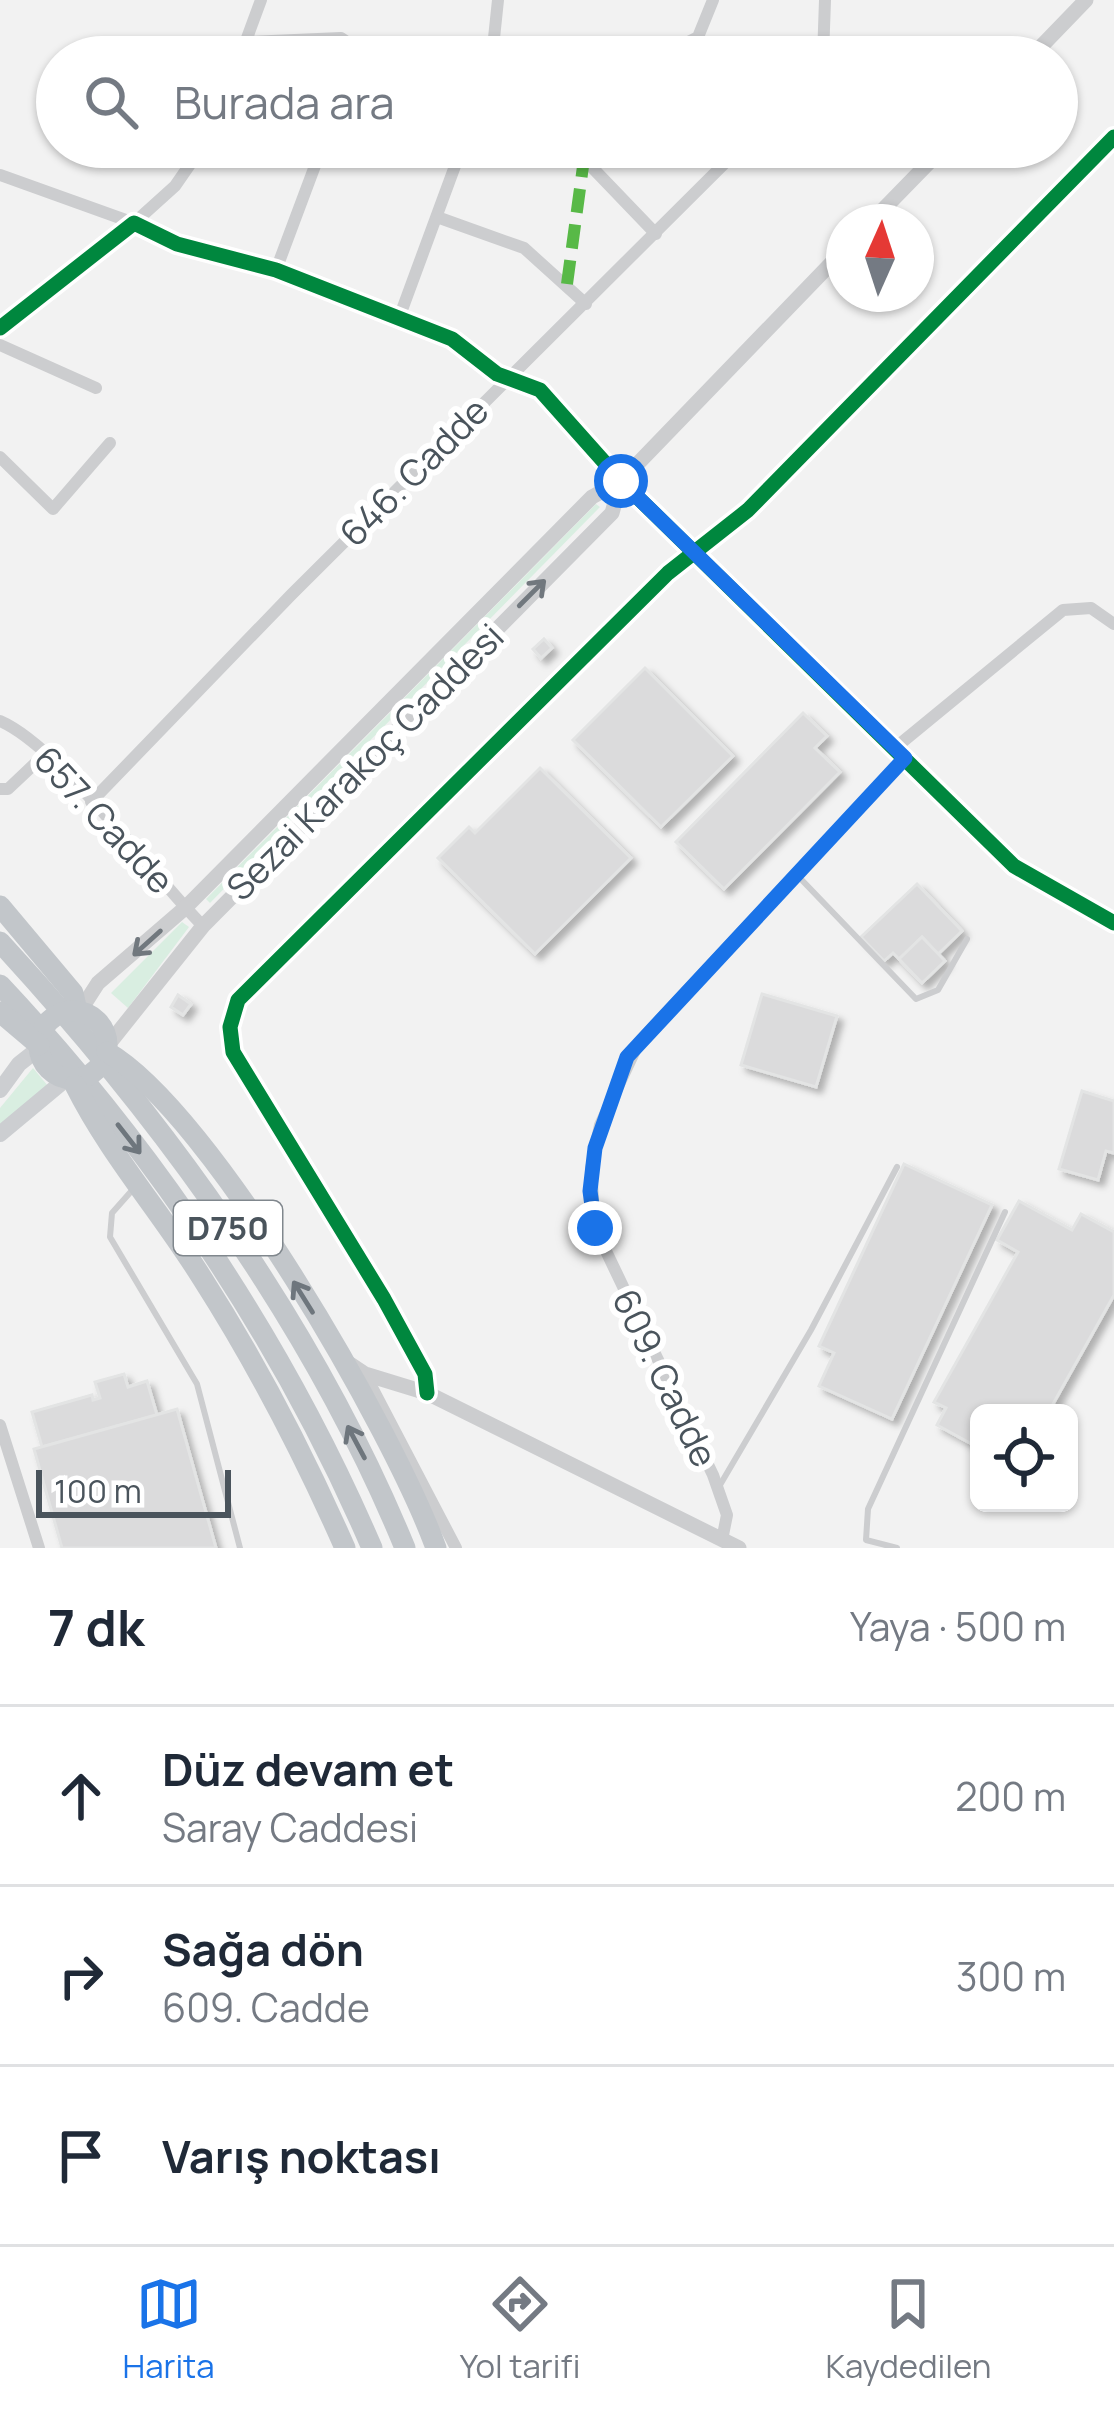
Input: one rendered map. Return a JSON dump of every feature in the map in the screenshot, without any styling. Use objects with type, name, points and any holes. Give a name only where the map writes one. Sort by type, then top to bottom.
[{"type":"highway","points":[[0,906],[73,993],[79,1011],[99,1022],[107,1048],[214,1164],[384,1430],[436,1548]]},
{"type":"highway","name":"D750","points":[[0,942],[144,1113],[237,1241],[359,1445],[405,1548]]},
{"type":"highway","name":"D750","points":[[0,985],[118,1125],[240,1296],[309,1415],[372,1548]]},
{"type":"highway","points":[[39,1047],[50,1019],[79,1011]]},
{"type":"highway","points":[[0,1012],[39,1047],[48,1069],[69,1079],[103,1140],[203,1279],[267,1389],[346,1548]]},
{"type":"highway","points":[[69,1079],[97,1071],[107,1048]]},
{"type":"main road","points":[[0,1090],[39,1047]]},
{"type":"main road","points":[[0,1134],[40,1107],[69,1079]]},
{"type":"street","points":[[248,36],[261,0]]},
{"type":"street","points":[[494,36],[498,0]]},
{"type":"street","points":[[698,36],[713,0]]},
{"type":"street","points":[[824,36],[825,0]]},
{"type":"street","points":[[1051,36],[1086,0]]},
{"type":"street","points":[[427,1394],[425,1375],[384,1300],[253,1092],[229,1038],[238,1000],[534,703],[695,552],[748,510],[1114,137]]},
{"type":"street","points":[[0,328],[134,224],[187,168]]},
{"type":"street","points":[[277,270],[314,168]]},
{"type":"street","points":[[399,318],[454,168]]},
{"type":"street","points":[[599,168],[656,235]]},
{"type":"street","name":"646. Cadde","points":[[92,802],[721,168]]},
{"type":"street","points":[[889,204],[924,168]]},
{"type":"street","points":[[0,175],[177,244],[277,270],[452,339],[508,379],[540,390],[621,481],[1014,866],[1114,923]]},
{"type":"street","points":[[437,217],[524,248],[586,304]]},
{"type":"street","name":"Sezai Karakoç Caddesi","points":[[79,1011],[98,983],[185,908],[592,497],[621,481],[826,269]]},
{"type":"street","points":[[0,345],[96,388]]},
{"type":"street","points":[[0,457],[52,509],[110,443]]},
{"type":"street","name":"Sezai Karakoç Caddesi","points":[[107,1048],[203,926],[611,513],[621,481]]},
{"type":"street","name":"609. Cadde","points":[[728,1545],[727,1515],[718,1488],[600,1242],[591,1208],[591,1169],[600,1125],[627,1057],[797,875],[900,753],[1031,633],[1072,606],[1091,608],[1114,624]]},
{"type":"street","name":"657. Cadde","points":[[0,721],[92,802],[203,926]]},
{"type":"street","points":[[0,774],[4,789],[44,755]]},
{"type":"street","points":[[340,1356],[364,1374],[427,1394],[728,1545]]},
{"type":"street","points":[[364,1374],[456,1548]]},
{"type":"street","points":[[0,1425],[39,1548]]},
{"type":"lane","points":[[797,875],[916,1000],[938,990],[967,939]]},
{"type":"lane","points":[[718,1488],[812,1330],[897,1167]]},
{"type":"lane","points":[[137,1184],[112,1213],[110,1237],[196,1384],[240,1548]]},
{"type":"lane","points":[[897,1548],[866,1540],[868,1509],[1005,1212]]},
{"type":"green space","points":[[596,504],[600,507],[210,903],[206,899]]},
{"type":"green space","points":[[182,922],[189,927],[128,1008],[111,993]]},
{"type":"green space","points":[[33,1068],[48,1086],[0,1124],[0,1108]]},
{"type":"building","points":[[544,639],[552,648],[541,658],[533,649]]},
{"type":"building","points":[[645,668],[733,756],[661,827],[573,740]]},
{"type":"building","points":[[803,713],[827,736],[815,748],[840,772],[724,889],[676,842]]},
{"type":"building","points":[[540,768],[631,858],[535,954],[438,858],[469,827],[475,833]]},
{"type":"building","points":[[917,884],[962,931],[938,954],[922,937],[899,959],[893,953],[884,961],[861,937]]},
{"type":"building","points":[[922,937],[945,961],[922,983],[899,959]]},
{"type":"building","points":[[762,994],[837,1016],[816,1087],[741,1065]]},
{"type":"building","points":[[178,995],[191,1004],[183,1015],[171,1007]]},
{"type":"building","points":[[1082,1091],[1114,1101],[1114,1153],[1106,1151],[1098,1180],[1059,1169]]},
{"type":"building","points":[[904,1164],[992,1205],[892,1419],[819,1386],[834,1353],[819,1346]]},
{"type":"building","points":[[1019,1201],[1072,1230],[1081,1214],[1114,1232],[1114,1295],[1053,1404],[970,1404],[970,1443],[937,1425],[946,1408],[934,1402],[1018,1252],[997,1240]]},
{"type":"building","points":[[124,1374],[128,1387],[147,1381],[157,1415],[42,1447],[32,1412],[92,1395],[93,1400],[100,1398],[95,1382]]},
{"type":"building","points":[[177,1409],[216,1548],[62,1548],[34,1449]]},
{"type":"marked path","points":[[567,284],[583,168]]},
{"type":"cycle path","points":[[427,1393],[425,1374],[384,1299],[233,1052],[230,1027],[238,1000],[668,573],[748,510],[1114,137]]},
{"type":"cycle path","points":[[0,328],[134,223],[177,244],[276,270],[452,339],[497,374],[540,390],[621,481],[1014,866],[1114,923]]},
{"type":"route","points":[[595,1228],[591,1169],[600,1125],[627,1057],[905,758],[621,481]]}]
